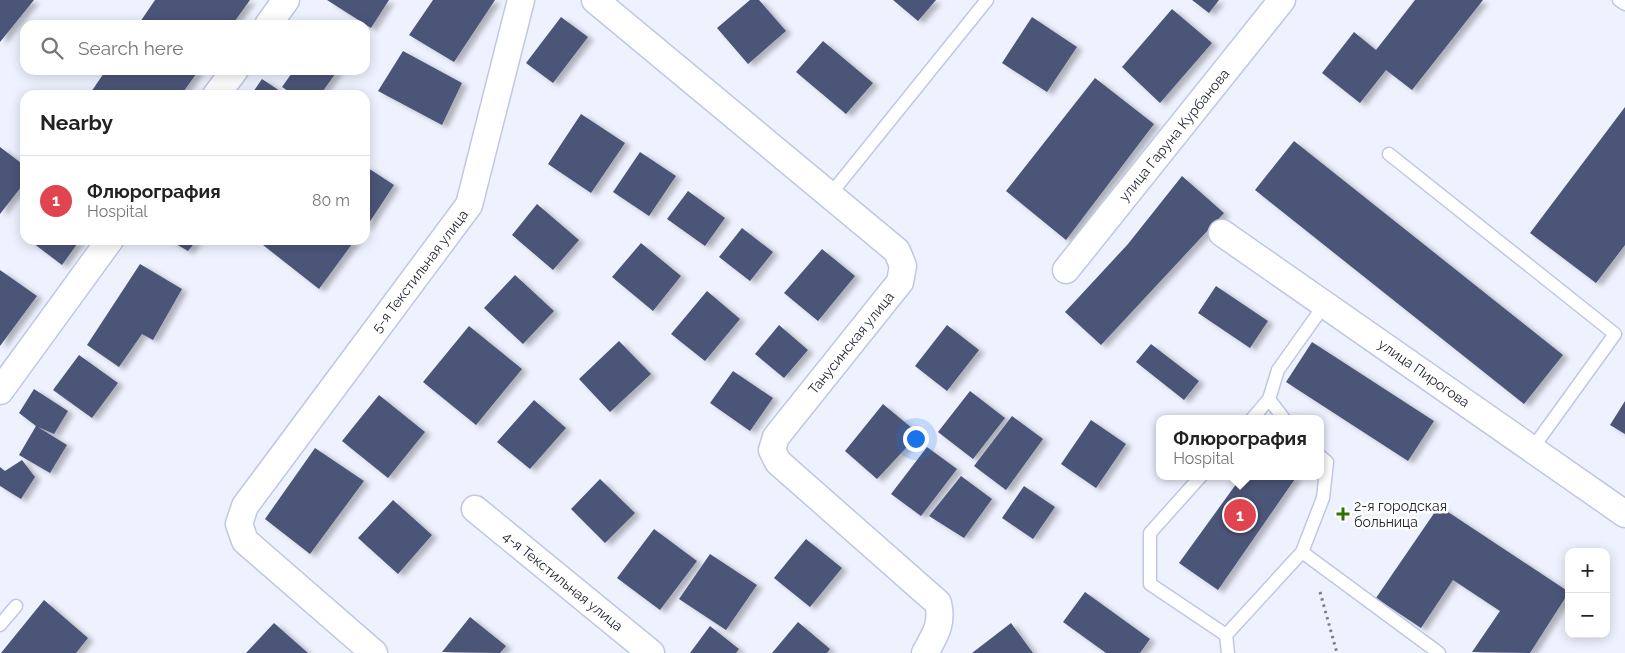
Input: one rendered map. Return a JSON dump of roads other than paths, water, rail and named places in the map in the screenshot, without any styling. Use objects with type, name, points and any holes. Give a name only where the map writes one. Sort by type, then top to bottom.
[{"type":"street","points":[[272,20],[286,0]]},
{"type":"street","name":"5-я Текстильная улица","points":[[374,653],[246,541],[239,524],[245,506],[469,205],[522,0]]},
{"type":"street","name":"Танусинская улица","points":[[595,0],[897,251],[903,266],[900,282],[776,437],[772,450],[778,462],[938,603],[941,616],[938,629],[925,653]]},
{"type":"street","name":"улица Гаруна Курбанова","points":[[1066,270],[1282,0]]},
{"type":"street","points":[[220,90],[231,75]]},
{"type":"street","name":"улица Пирогова","points":[[1222,233],[1625,514]]},
{"type":"street","points":[[0,391],[106,245]]},
{"type":"street","name":"4-я Текстильная улица","points":[[475,509],[651,653]]},
{"type":"lane","points":[[829,196],[987,0]]},
{"type":"lane","points":[[1619,0],[1625,4]]},
{"type":"lane","points":[[1389,154],[1615,334],[1532,449]]},
{"type":"lane","points":[[1255,415],[1269,399],[1278,370],[1325,304]]},
{"type":"lane","points":[[1269,399],[1281,415]]},
{"type":"lane","points":[[1226,635],[1307,556],[1323,498],[1327,462],[1324,459]]},
{"type":"lane","points":[[1197,480],[1150,534],[1150,584],[1226,635],[1228,653]]},
{"type":"lane","points":[[1307,556],[1440,653]]},
{"type":"lane","points":[[0,625],[16,606]]},
{"type":"place","name":"2-я городская больница","points":[[1343,514]]},
{"type":"place","name":"Флюрография","points":[[1240,515]]}]
